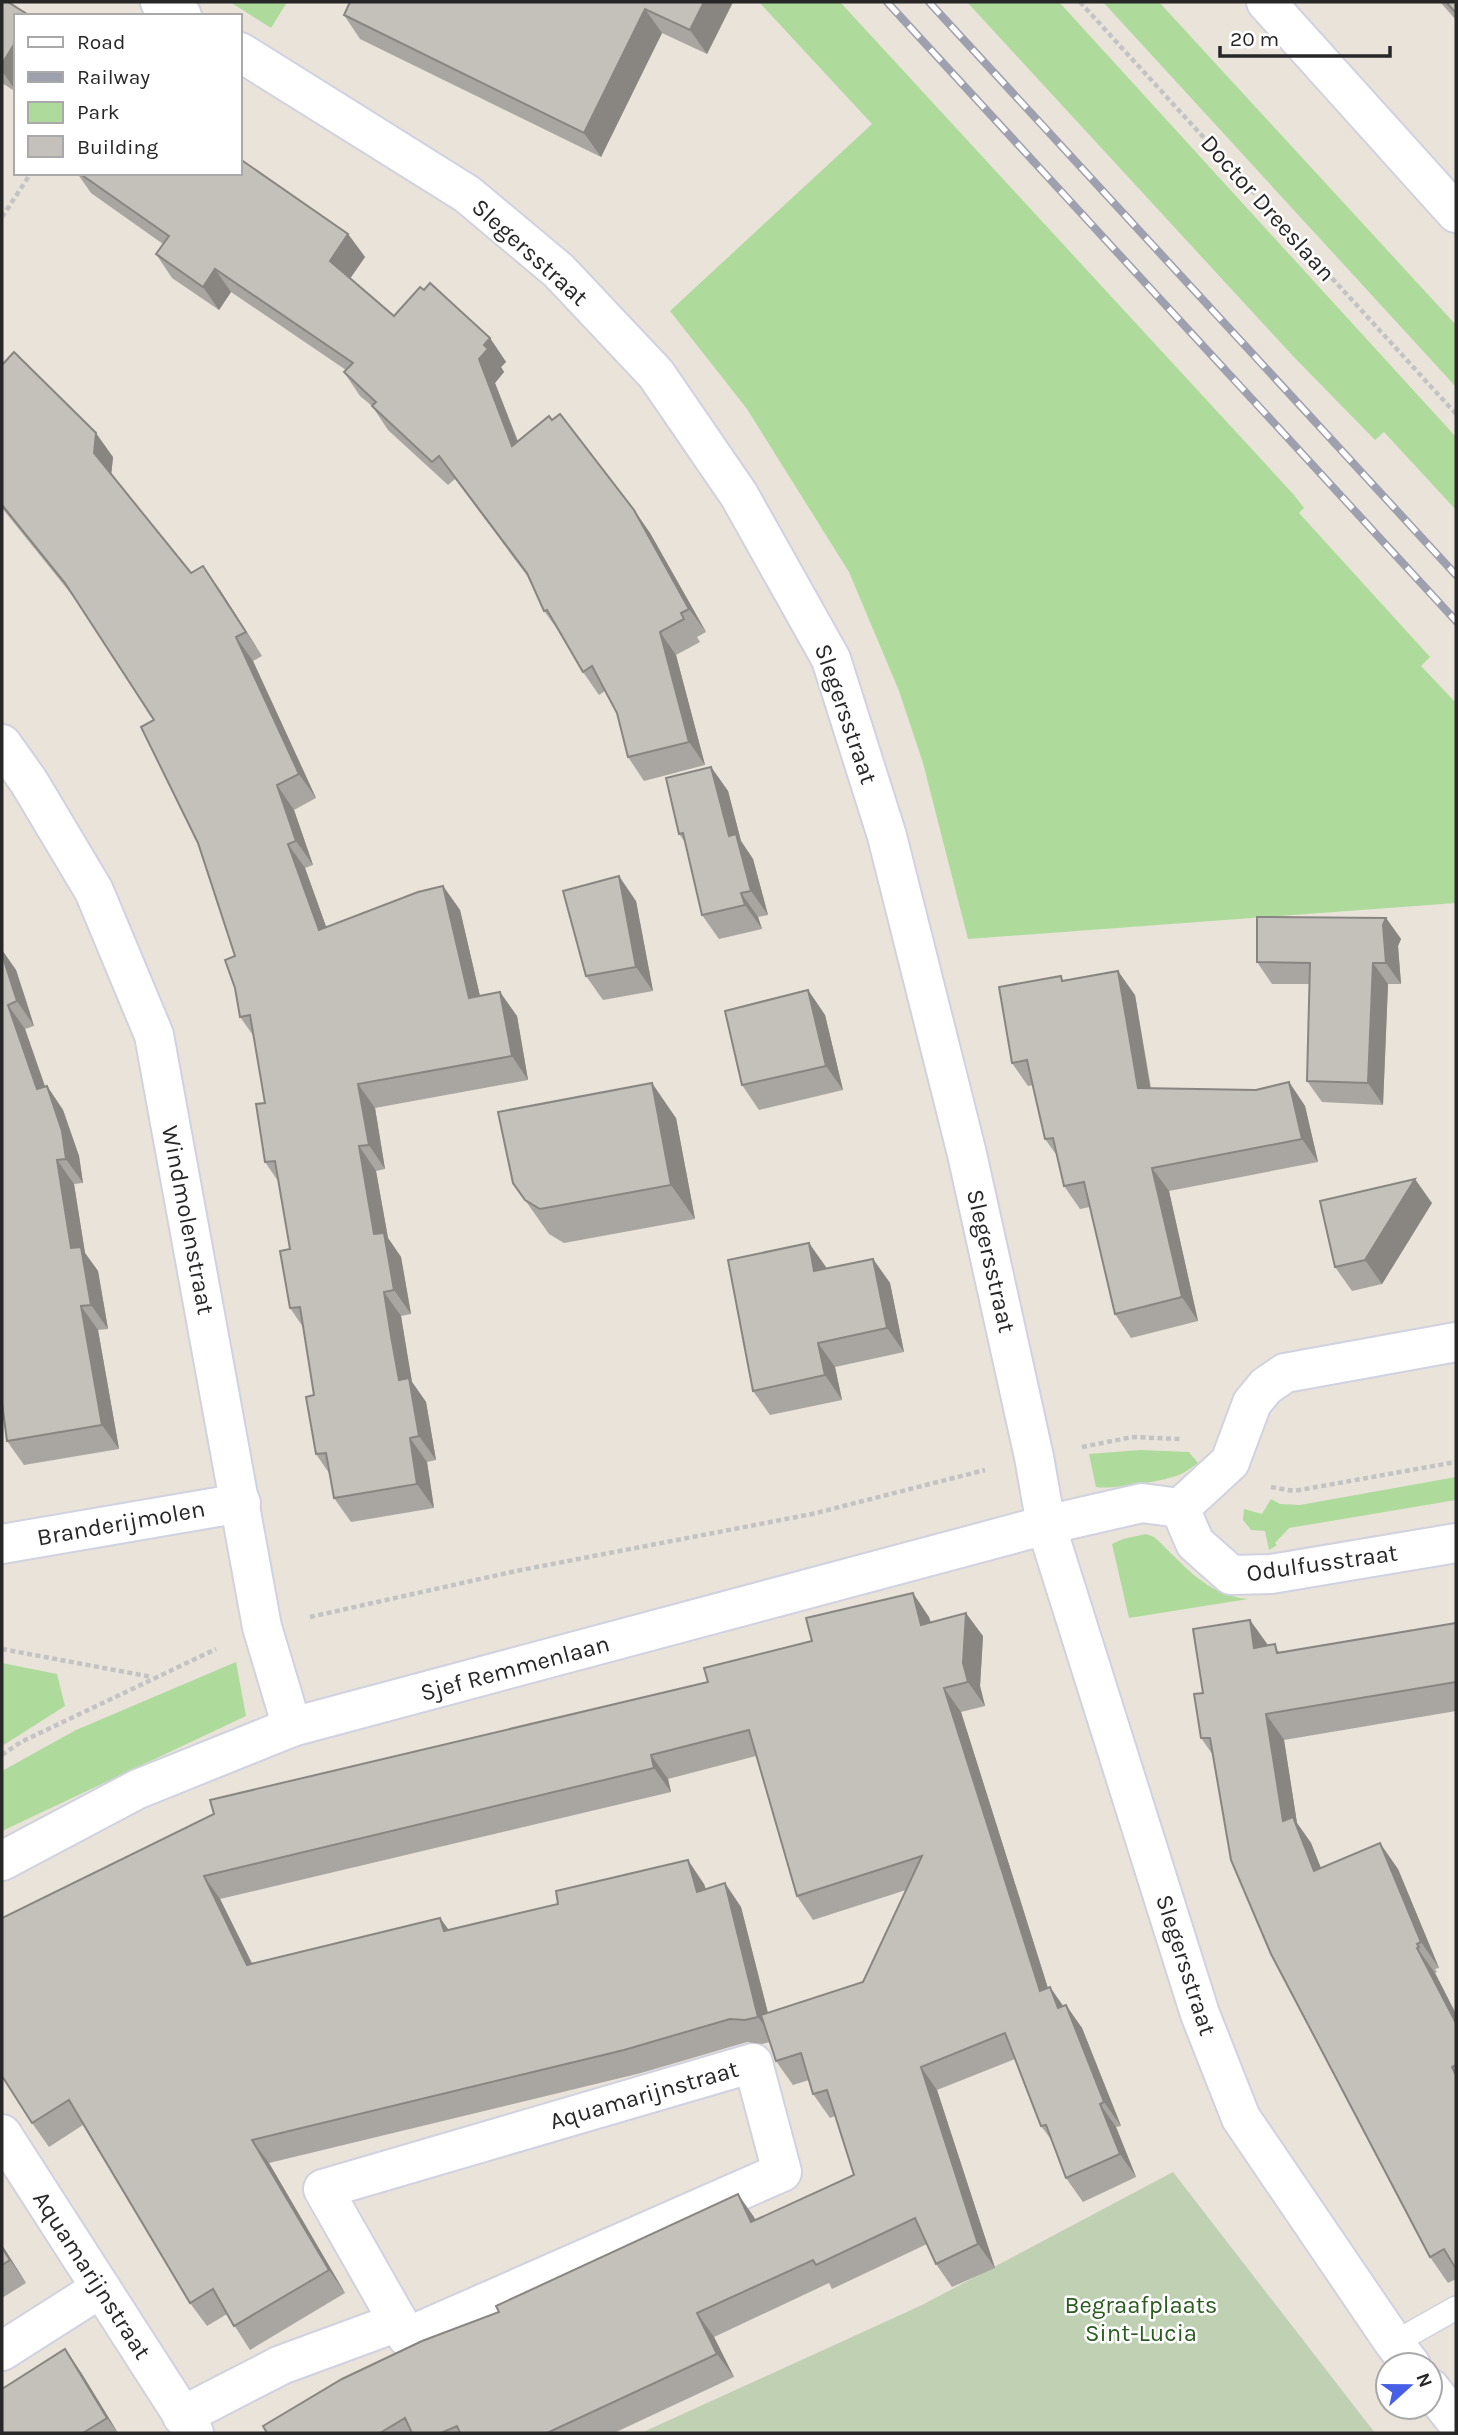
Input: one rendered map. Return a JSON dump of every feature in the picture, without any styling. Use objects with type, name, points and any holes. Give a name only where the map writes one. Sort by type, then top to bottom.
[{"type":"street","points":[[160,2],[179,14]]},
{"type":"street","points":[[1266,2],[1456,213]]},
{"type":"street","name":"Slegersstraat","points":[[242,53],[467,194],[559,271],[656,374],[746,507],[831,659],[887,836],[967,1154],[1034,1457],[1046,1525],[1200,2014],[1241,2118],[1401,2351]]},
{"type":"street","name":"Windmolenstraat","points":[[2,744],[15,784],[94,891],[153,1035],[262,1627],[292,1727]]},
{"type":"street","points":[[1046,1525],[1142,1503],[1180,1508],[1230,1462],[1252,1403],[1266,1386],[1285,1373],[1456,1342]]},
{"type":"street","name":"Branderijmolen","points":[[2,1544],[240,1503]]},
{"type":"street","name":"Odulfusstraat","points":[[1180,1508],[1195,1543],[1231,1575],[1271,1574],[1456,1543]]},
{"type":"street","name":"Sjef Remmenlaan","points":[[2,1861],[138,1789],[292,1727],[1046,1525]]},
{"type":"street","name":"Aquamarijnstraat","points":[[753,2063],[782,2172],[407,2337],[398,2322],[324,2189],[753,2063]]},
{"type":"street","name":"Aquamarijnstraat","points":[[2,2134],[188,2424],[281,2365],[398,2322]]},
{"type":"street","points":[[2,2351],[101,2288]]},
{"type":"street","points":[[1444,2406],[1456,2421]]},
{"type":"lane","points":[[1406,2351],[1456,2308]]},
{"type":"path","name":"Doctor Dreeslaan","points":[[1080,2],[1456,414]]},
{"type":"path","points":[[2,217],[30,175]]},
{"type":"path","points":[[2,1755],[21,1742],[153,1677],[262,1627],[516,1572],[812,1514],[1034,1457]]},
{"type":"path","points":[[2,1649],[153,1677]]},
{"type":"green space","points":[[230,2],[287,2],[271,28]]},
{"type":"green space","points":[[759,2],[840,2],[1294,495],[1304,508],[1299,513],[1430,657],[1421,666],[1456,703],[1456,903],[968,939],[923,763],[899,691],[849,572],[747,409],[670,311],[872,124]]},
{"type":"green space","points":[[967,2],[1059,2],[1456,437],[1456,510],[1384,432],[1375,440],[1292,355]]},
{"type":"green space","points":[[1103,2],[1159,2],[1456,325],[1456,387]]},
{"type":"green space","points":[[1141,1450],[1189,1452],[1198,1463],[1179,1475],[1161,1480],[1125,1486],[1096,1487],[1089,1454]]},
{"type":"green space","points":[[1456,1477],[1456,1500],[1289,1528],[1275,1543],[1277,1545],[1269,1550],[1265,1531],[1251,1530],[1243,1520],[1244,1509],[1262,1514],[1271,1499],[1280,1504],[1300,1505]]},
{"type":"green space","points":[[1146,1534],[1154,1537],[1207,1585],[1248,1599],[1129,1618],[1112,1544]]},
{"type":"green space","points":[[236,1662],[246,1716],[2,1831],[2,1771],[76,1730]]},
{"type":"green space","points":[[2,1663],[57,1674],[65,1706],[2,1746]]},
{"type":"green space","name":"Begraafplaats Sint-Lucia","points":[[1173,2172],[1375,2433],[641,2433],[922,2305]]},
{"type":"building","points":[[2,2],[8,2],[27,14],[14,14],[14,44],[2,64]]},
{"type":"building","points":[[350,2],[704,2],[690,30],[645,9],[584,133],[344,15]]},
{"type":"building","points":[[1446,2],[1456,2],[1456,13]]},
{"type":"building","points":[[242,160],[348,234],[330,261],[394,316],[420,287],[424,290],[430,283],[490,338],[484,345],[488,349],[479,359],[512,446],[549,416],[552,420],[560,414],[634,510],[689,609],[681,613],[684,619],[660,632],[689,742],[628,757],[617,713],[592,666],[583,672],[547,610],[544,611],[527,573],[439,456],[432,462],[372,406],[376,402],[344,372],[353,363],[215,269],[203,287],[156,254],[169,236],[82,175],[242,175]]},
{"type":"building","points":[[14,352],[96,433],[94,453],[191,573],[203,566],[246,632],[236,637],[299,774],[277,785],[296,841],[288,844],[319,930],[418,892],[443,886],[469,998],[500,992],[512,1056],[358,1084],[369,1145],[359,1146],[374,1234],[384,1233],[394,1290],[384,1292],[391,1336],[399,1380],[409,1378],[419,1436],[410,1438],[417,1484],[334,1498],[326,1453],[316,1454],[306,1397],[314,1395],[300,1307],[290,1308],[280,1251],[290,1249],[275,1161],[265,1162],[256,1104],[265,1103],[250,1015],[240,1017],[235,988],[225,960],[235,956],[198,843],[141,727],[154,720],[65,583],[2,505],[2,365]]},
{"type":"building","points":[[711,767],[729,836],[736,834],[751,891],[741,893],[745,905],[702,915],[683,833],[679,834],[666,778]]},
{"type":"building","points":[[619,876],[636,967],[586,976],[563,891]]},
{"type":"building","points":[[1257,917],[1386,918],[1383,925],[1386,963],[1373,963],[1368,1083],[1307,1081],[1310,963],[1257,962]]},
{"type":"building","points":[[2,954],[17,1001],[8,1005],[37,1089],[47,1086],[62,1131],[66,1159],[57,1160],[71,1248],[81,1247],[91,1305],[81,1306],[102,1425],[7,1441],[2,1403]]},
{"type":"building","points":[[1118,971],[1138,1088],[1256,1090],[1289,1082],[1302,1139],[1152,1168],[1182,1297],[1115,1314],[1084,1182],[1064,1186],[1053,1138],[1045,1139],[1027,1060],[1012,1063],[999,987],[1061,976],[1062,981]]},
{"type":"building","points":[[808,990],[826,1066],[742,1085],[725,1011]]},
{"type":"building","points":[[652,1083],[671,1185],[540,1209],[525,1200],[513,1183],[498,1112]]},
{"type":"building","points":[[1415,1179],[1365,1260],[1335,1267],[1320,1201]]},
{"type":"building","points":[[809,1243],[814,1271],[873,1259],[887,1328],[818,1343],[825,1375],[753,1391],[728,1260]]},
{"type":"building","points":[[913,1593],[921,1625],[966,1613],[963,1663],[968,1682],[944,1688],[1040,1991],[1050,1987],[1058,2008],[1066,2005],[1104,2102],[1100,2104],[1120,2154],[1066,2178],[1046,2125],[1041,2126],[1005,2033],[921,2067],[978,2244],[936,2264],[915,2218],[816,2265],[813,2260],[697,2313],[717,2354],[547,2433],[460,2433],[457,2426],[441,2433],[412,2433],[405,2418],[380,2433],[267,2433],[263,2426],[342,2379],[422,2341],[499,2312],[496,2306],[738,2194],[751,2222],[854,2175],[827,2090],[813,2094],[801,2053],[776,2061],[761,2015],[863,1982],[922,1856],[797,1896],[749,1730],[651,1755],[654,1768],[204,1876],[247,1965],[440,1918],[444,1931],[558,1904],[556,1891],[688,1860],[697,1892],[725,1883],[758,2017],[730,2019],[624,2050],[252,2140],[329,2270],[234,2326],[213,2289],[190,2303],[69,2100],[32,2123],[2,2076],[2,1918],[214,1814],[210,1800],[708,1682],[704,1668],[812,1641],[806,1618]]},
{"type":"building","points":[[1250,1620],[1254,1648],[1275,1644],[1277,1653],[1456,1623],[1456,1682],[1266,1714],[1283,1821],[1293,1817],[1314,1871],[1380,1843],[1421,1942],[1417,1944],[1417,1948],[1456,2023],[1456,2065],[1452,2067],[1456,2075],[1456,2269],[1444,2249],[1430,2257],[1271,1954],[1231,1860],[1210,1738],[1201,1738],[1194,1694],[1203,1693],[1193,1629]]},
{"type":"building","points":[[2,2248],[10,2260],[2,2265]]},
{"type":"building","points":[[65,2349],[107,2418],[83,2433],[2,2433],[2,2389]]},
{"type":"railway","points":[[887,2],[1456,621]]},
{"type":"railway","points":[[929,2],[1456,575]]}]
